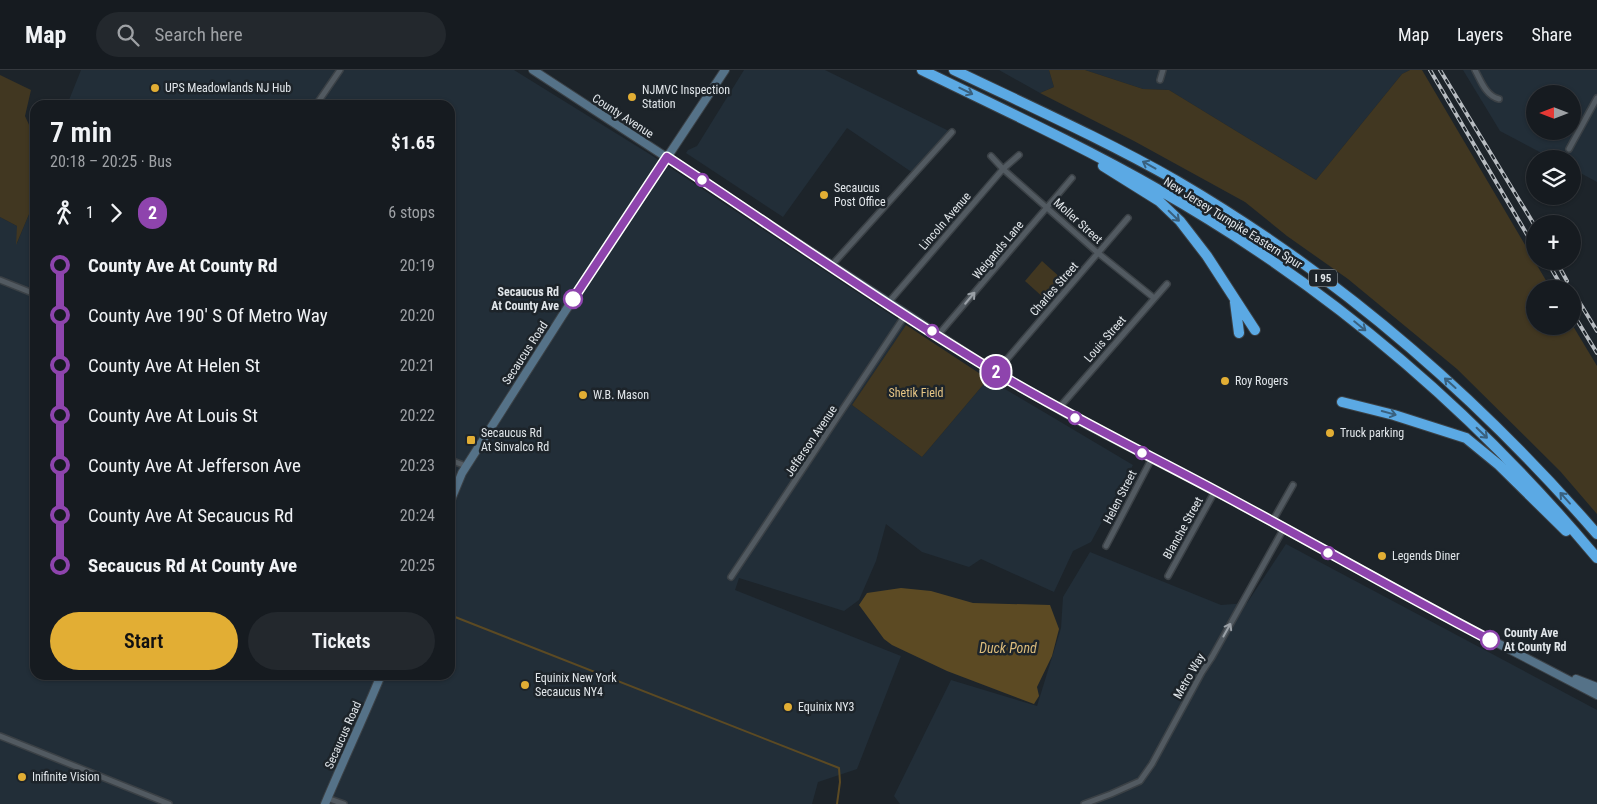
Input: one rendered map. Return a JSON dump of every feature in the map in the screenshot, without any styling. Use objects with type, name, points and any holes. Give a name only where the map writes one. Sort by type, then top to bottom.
[{"type":"highway","name":"New Jersey Turnpike Eastern Spur","points":[[922,70],[1135,177],[1207,219],[1293,276],[1354,321],[1417,374],[1483,434],[1554,508],[1597,558]]},
{"type":"highway","name":"New Jersey Turnpike Eastern Spur","points":[[954,70],[1104,142],[1178,182],[1248,226],[1327,281],[1408,345],[1474,405],[1542,472],[1597,534]]},
{"type":"highway","points":[[967,70],[998,91]]},
{"type":"highway","points":[[1062,139],[1154,198],[1170,211],[1190,233],[1255,330]]},
{"type":"highway","points":[[1234,299],[1239,334]]},
{"type":"highway","points":[[1342,402],[1446,430],[1470,441],[1499,465],[1566,531],[1597,558]]},
{"type":"main road","name":"County Avenue","points":[[533,70],[996,372],[1058,408],[1597,696]]},
{"type":"main road","name":"Secaucus Road","points":[[455,490],[462,472],[564,313],[725,70]]},
{"type":"main road","points":[[1549,670],[1597,687]]},
{"type":"main road","name":"Secaucus Road","points":[[326,801],[379,680]]},
{"type":"street","points":[[319,100],[340,70]]},
{"type":"street","points":[[1160,80],[1163,70]]},
{"type":"street","points":[[1475,70],[1488,92],[1493,98],[1499,100]]},
{"type":"street","points":[[1569,149],[1597,98]]},
{"type":"street","points":[[832,266],[952,132]]},
{"type":"street","name":"Lincoln Avenue","points":[[888,303],[1003,169],[1019,155]]},
{"type":"street","name":"Moller Street","points":[[991,156],[1003,169],[1098,253],[1154,298]]},
{"type":"street","name":"Weigands Lane","points":[[938,335],[1072,178]]},
{"type":"street","name":"Charles Street","points":[[996,372],[1128,218]]},
{"type":"street","points":[[0,280],[30,292]]},
{"type":"street","name":"Louis Street","points":[[1058,408],[1167,284]]},
{"type":"street","name":"Jefferson Avenue","points":[[731,577],[906,314]]},
{"type":"street","name":"Helen Street","points":[[1106,546],[1152,458]]},
{"type":"street","points":[[455,462],[466,466]]},
{"type":"street","points":[[1272,522],[1293,484]]},
{"type":"street","name":"Blanche Street","points":[[1168,576],[1215,491]]},
{"type":"street","name":"Metro Way","points":[[1084,804],[1140,781],[1152,764],[1284,528]]},
{"type":"street","points":[[0,736],[169,804]]},
{"type":"street","points":[[326,801],[344,804]]},
{"type":"shaded area","points":[[81,70],[514,70],[651,155],[906,325],[852,405],[922,457],[988,379],[1133,465],[1091,542],[1073,551],[1054,592],[981,559],[969,567],[922,552],[886,524],[876,561],[859,600],[844,611],[739,578],[735,590],[901,656],[857,769],[818,782],[812,804],[0,804],[0,217],[17,226],[17,243],[30,212],[30,680],[455,680],[455,100],[69,100]]},
{"type":"shaded area","points":[[744,70],[825,70],[951,132],[913,173],[847,128],[783,217],[686,153],[697,146]]},
{"type":"shaded area","points":[[999,70],[1049,70],[1054,87],[1040,93]]},
{"type":"shaded area","points":[[1085,70],[1410,70],[1402,74],[1316,180],[1169,90],[1143,89]]},
{"type":"shaded area","points":[[1463,70],[1597,70],[1597,182],[1581,173],[1581,150],[1536,150],[1500,131]]},
{"type":"shaded area","points":[[1286,544],[1597,710],[1597,804],[900,804],[894,796],[951,680],[1037,706],[1061,628],[1063,597],[1090,552],[1221,605],[1247,603]]},
{"type":"green space","points":[[1049,70],[1085,70],[1143,89],[1169,90],[1316,180],[1402,74],[1410,70],[1422,70],[1526,247],[1526,270],[1540,270],[1546,280],[1526,280],[1526,335],[1578,335],[1597,366],[1597,514],[1560,471],[1457,369],[1348,279],[1287,236],[1245,202],[1134,141],[1040,93],[1054,87]]},
{"type":"green space","points":[[0,75],[31,90],[25,116],[30,127],[30,212],[16,245],[17,226],[0,217]]},
{"type":"green space","points":[[1042,261],[1063,280],[1045,299],[1025,281]]},
{"type":"green space","name":"Shetik Field","points":[[906,325],[988,379],[922,457],[852,405]]},
{"type":"water","name":"Duck Pond","points":[[901,588],[931,591],[973,603],[1050,605],[1059,629],[1052,656],[1037,687],[1039,696],[1034,704],[947,671],[892,645],[884,639],[859,605],[867,593]]},
{"type":"waterway","points":[[455,617],[839,768],[840,782],[837,804]]},
{"type":"railway","points":[[1430,70],[1526,233]]},
{"type":"railway","points":[[1440,70],[1528,215]]},
{"type":"railway","points":[[1552,270],[1558,280]]},
{"type":"railway","points":[[1561,270],[1566,280]]},
{"type":"railway","points":[[1581,305],[1597,331]]},
{"type":"railway","points":[[1581,327],[1597,353]]},
{"type":"bus line","name":"2","points":[[573,299],[667,157],[992,370],[1072,417],[1215,491],[1490,640]]},
{"type":"place","name":"UPS Meadowlands NJ Hub","points":[[155,88]]},
{"type":"place","name":"NJMVC Inspection Station","points":[[632,97]]},
{"type":"place","name":"Secaucus Post Office","points":[[824,195]]},
{"type":"place","name":"Secaucus Rd At County Ave","points":[[573,299]]},
{"type":"place","name":"Roy Rogers","points":[[1225,381]]},
{"type":"place","name":"W.B. Mason","points":[[583,395]]},
{"type":"place","name":"Truck parking","points":[[1330,433]]},
{"type":"place","name":"Secaucus Rd At Sinvalco Rd","points":[[471,440]]},
{"type":"place","name":"Legends Diner","points":[[1382,556]]},
{"type":"place","name":"County Ave At County Rd","points":[[1490,640]]},
{"type":"place","name":"Equinix New York Secaucus NY4","points":[[525,685]]},
{"type":"place","name":"Equinix NY3","points":[[788,707]]},
{"type":"place","name":"Inifinite Vision","points":[[22,777]]}]
